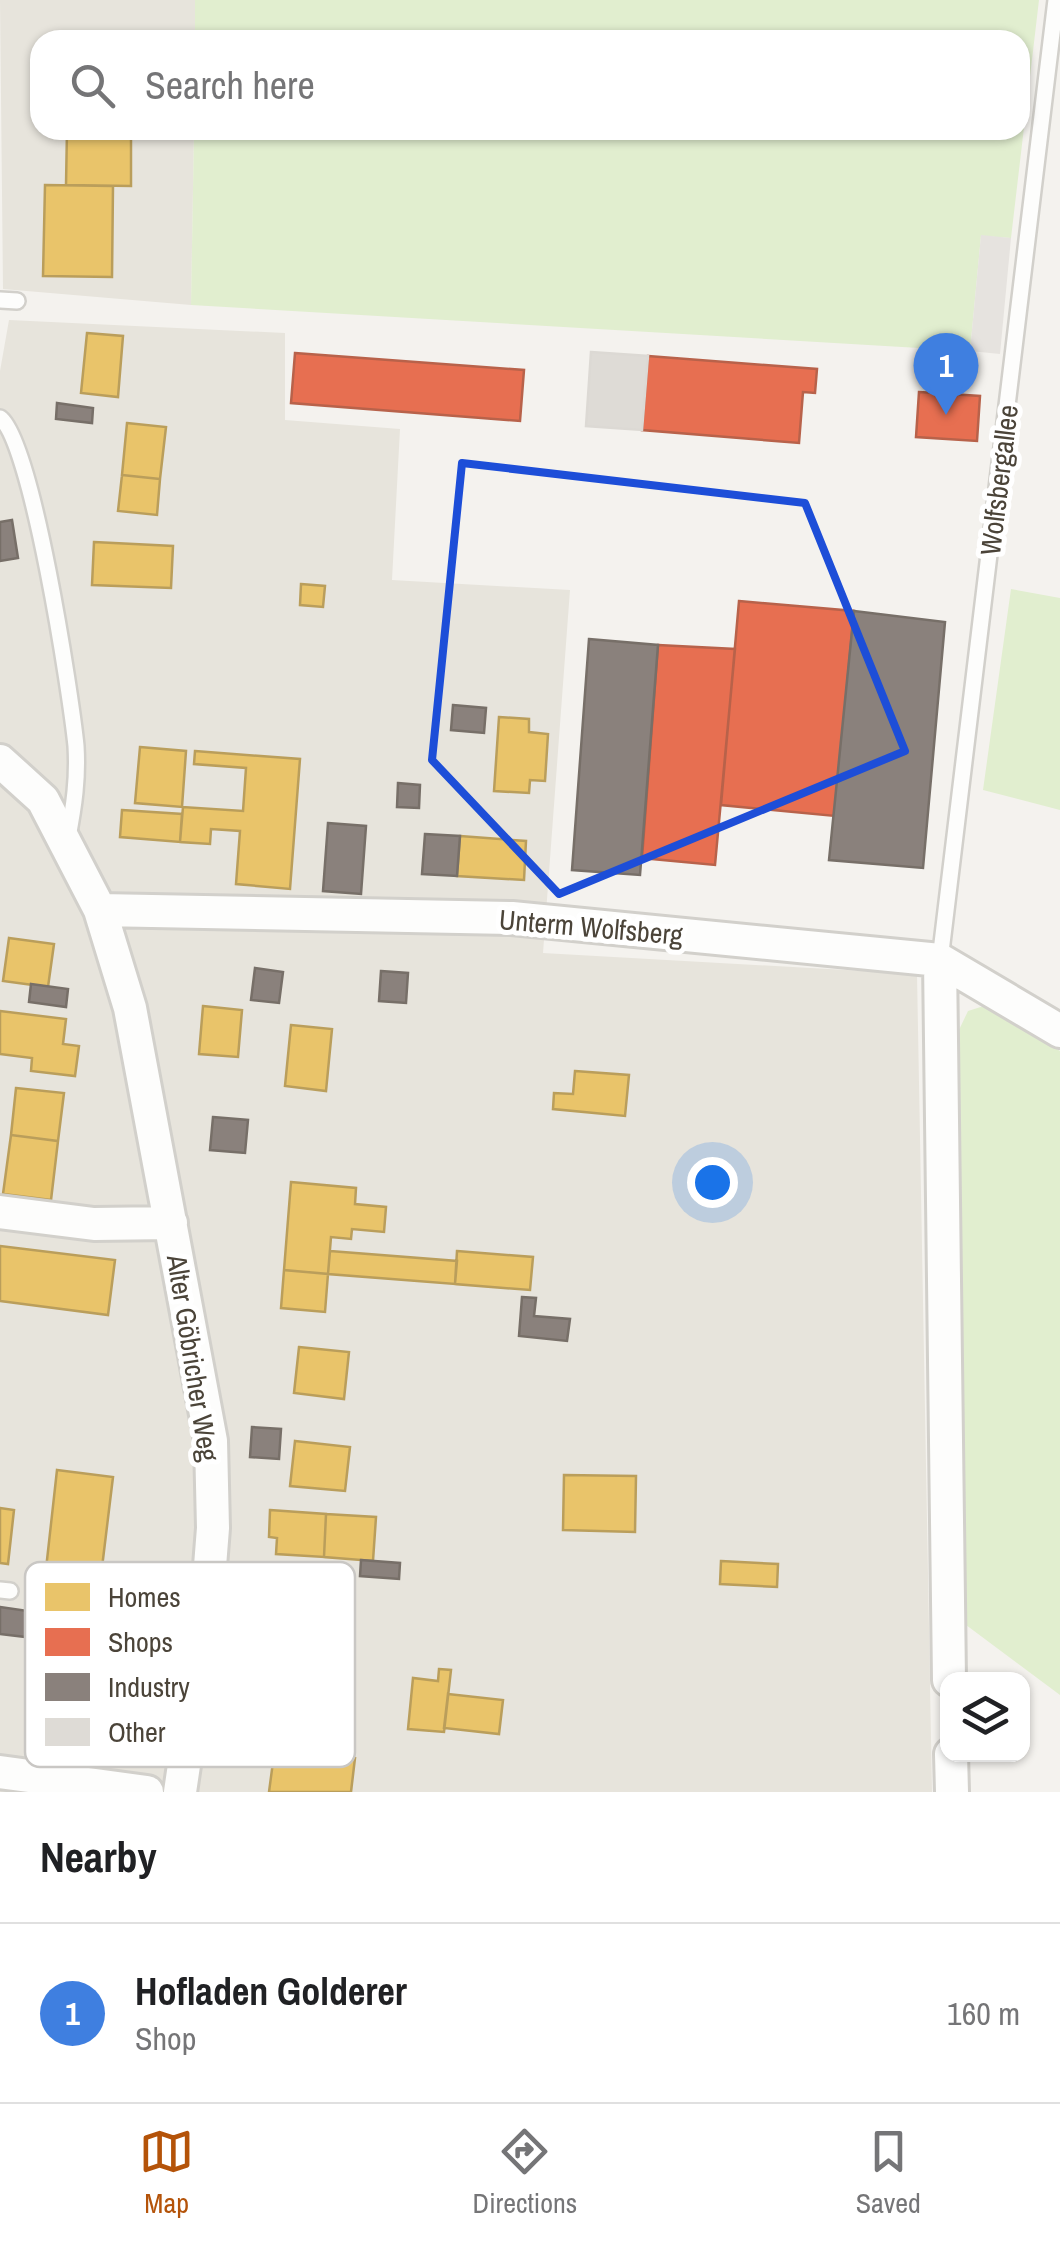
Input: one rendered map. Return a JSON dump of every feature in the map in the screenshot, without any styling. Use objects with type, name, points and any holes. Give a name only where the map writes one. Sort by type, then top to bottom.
[{"type":"street","name":"Alter Göbricher Weg","points":[[0,761],[43,800],[67,841],[100,910],[130,1008],[211,1441],[210,1562]]},
{"type":"street","name":"Unterm Wolfsberg","points":[[100,910],[512,918],[940,960],[1060,1032]]},
{"type":"street","points":[[940,960],[950,1672]]},
{"type":"street","name":"Alter Göbricher Weg","points":[[0,1212],[77,1223],[171,1223]]},
{"type":"street","points":[[951,1762],[952,1792]]},
{"type":"street","name":"Alter Göbricher Weg","points":[[180,1792],[184,1767]]},
{"type":"street","points":[[0,1772],[147,1792]]},
{"type":"lane","name":"Wolfsbergallee","points":[[940,960],[1056,0]]},
{"type":"lane","points":[[0,300],[17,300]]},
{"type":"lane","points":[[0,418],[8,423],[22,465],[56,616],[76,746],[77,793],[67,841]]},
{"type":"highlighted area","points":[[462,463],[805,503],[905,751],[559,894],[432,760]]},
{"type":"shaded area","points":[[0,0],[195,0],[195,30],[30,30],[30,140],[194,140],[191,305],[3,289]]},
{"type":"shaded area","points":[[981,235],[1011,238],[1000,354],[970,351]]},
{"type":"shaded area","points":[[9,320],[285,333],[285,420],[400,429],[392,580],[570,590],[543,953],[917,974],[932,1792],[0,1792],[0,371]]},
{"type":"green space","points":[[195,0],[1039,0],[1030,76],[1030,30],[195,30]]},
{"type":"green space","points":[[194,140],[1023,140],[1011,238],[981,236],[970,351],[191,305]]},
{"type":"green space","points":[[1011,589],[1060,598],[1060,810],[983,790]]},
{"type":"green space","points":[[987,1005],[1060,1051],[1060,1695],[954,1616],[958,1032],[968,1011]]},
{"type":"building: Homes","points":[[67,140],[131,140],[131,186],[66,185]]},
{"type":"building: Homes","points":[[45,185],[113,186],[112,277],[43,276]]},
{"type":"building: Homes","points":[[87,333],[123,336],[118,397],[81,393]]},
{"type":"building: Homes","points":[[127,423],[166,427],[160,479],[122,475]]},
{"type":"building: Homes","points":[[122,475],[160,479],[157,515],[118,511]]},
{"type":"building: Homes","points":[[94,542],[173,546],[171,588],[92,585]]},
{"type":"building: Homes","points":[[301,584],[325,586],[323,607],[300,605]]},
{"type":"building: Homes","points":[[499,717],[529,719],[529,732],[548,734],[545,781],[530,780],[529,793],[494,791]]},
{"type":"building: Homes","points":[[140,747],[186,751],[182,807],[135,803]]},
{"type":"building: Homes","points":[[195,751],[300,759],[290,889],[236,884],[240,831],[211,829],[210,844],[180,842],[183,807],[243,811],[246,768],[194,764]]},
{"type":"building: Homes","points":[[122,810],[182,814],[180,842],[120,837]]},
{"type":"building: Homes","points":[[460,836],[526,841],[524,880],[457,876]]},
{"type":"building: Homes","points":[[9,938],[54,944],[48,987],[3,981]]},
{"type":"building: Homes","points":[[203,1006],[242,1010],[238,1057],[199,1054]]},
{"type":"building: Homes","points":[[0,1011],[66,1019],[63,1044],[79,1046],[75,1076],[31,1071],[32,1058],[0,1054]]},
{"type":"building: Homes","points":[[291,1025],[332,1029],[326,1091],[285,1086]]},
{"type":"building: Homes","points":[[575,1071],[629,1075],[625,1116],[553,1109],[554,1093],[573,1094]]},
{"type":"building: Homes","points":[[16,1088],[64,1093],[58,1141],[11,1135]]},
{"type":"building: Homes","points":[[11,1135],[58,1141],[51,1200],[3,1194]]},
{"type":"building: Homes","points":[[291,1182],[356,1188],[355,1204],[386,1207],[384,1232],[352,1229],[351,1239],[331,1237],[328,1274],[284,1270]]},
{"type":"building: Homes","points":[[0,1246],[115,1260],[108,1315],[0,1301]]},
{"type":"building: Homes","points":[[330,1251],[457,1261],[455,1284],[328,1274]]},
{"type":"building: Homes","points":[[457,1251],[533,1257],[530,1290],[455,1284]]},
{"type":"building: Homes","points":[[284,1270],[328,1274],[325,1312],[281,1308]]},
{"type":"building: Homes","points":[[299,1347],[349,1352],[344,1399],[294,1393]]},
{"type":"building: Homes","points":[[295,1441],[350,1447],[345,1491],[290,1486]]},
{"type":"building: Homes","points":[[57,1470],[113,1477],[103,1562],[47,1562]]},
{"type":"building: Homes","points":[[564,1475],[636,1476],[635,1532],[563,1530]]},
{"type":"building: Homes","points":[[0,1508],[14,1510],[8,1564],[0,1563]]},
{"type":"building: Homes","points":[[270,1510],[326,1514],[324,1557],[276,1554],[277,1538],[269,1537]]},
{"type":"building: Homes","points":[[326,1514],[376,1517],[373,1561],[324,1557]]},
{"type":"building: Homes","points":[[721,1561],[778,1564],[777,1587],[720,1584]]},
{"type":"building: Homes","points":[[439,1669],[451,1670],[444,1732],[408,1729],[413,1678],[438,1681]]},
{"type":"building: Homes","points":[[448,1694],[503,1700],[499,1734],[444,1728]]},
{"type":"building: Homes","points":[[272,1767],[354,1767],[351,1792],[269,1792]]},
{"type":"building: Shops","points":[[295,353],[524,370],[520,421],[291,403]]},
{"type":"building: Shops","points":[[648,356],[817,369],[815,393],[803,392],[799,443],[642,430]]},
{"type":"building: Shops","points":[[919,392],[980,396],[977,441],[916,437]]},
{"type":"building: Shops","points":[[739,601],[854,611],[835,816],[721,805]]},
{"type":"building: Shops","points":[[658,645],[735,649],[715,865],[642,858]]},
{"type":"building: Industry","points":[[57,403],[93,408],[92,423],[56,419]]},
{"type":"building: Industry","points":[[12,520],[18,558],[0,561],[0,522]]},
{"type":"building: Industry","points":[[854,611],[945,622],[923,868],[829,860]]},
{"type":"building: Industry","points":[[589,639],[658,645],[640,875],[572,870]]},
{"type":"building: Industry","points":[[453,705],[486,708],[484,733],[451,730]]},
{"type":"building: Industry","points":[[398,783],[420,785],[419,808],[397,807]]},
{"type":"building: Industry","points":[[328,823],[366,826],[361,894],[323,891]]},
{"type":"building: Industry","points":[[425,834],[460,836],[457,876],[422,874]]},
{"type":"building: Industry","points":[[255,968],[283,972],[279,1003],[251,1000]]},
{"type":"building: Industry","points":[[381,971],[408,973],[406,1003],[379,1001]]},
{"type":"building: Industry","points":[[31,984],[68,989],[66,1007],[29,1002]]},
{"type":"building: Industry","points":[[213,1117],[248,1120],[245,1153],[210,1150]]},
{"type":"building: Industry","points":[[522,1297],[536,1298],[534,1316],[570,1319],[567,1341],[519,1336]]},
{"type":"building: Industry","points":[[252,1427],[281,1429],[279,1459],[250,1457]]},
{"type":"building: Industry","points":[[361,1560],[400,1563],[399,1579],[360,1576]]},
{"type":"building: Industry","points":[[0,1607],[25,1611],[25,1637],[0,1634]]},
{"type":"building: Other","points":[[591,352],[648,356],[642,430],[586,426]]},
{"type":"place","name":"Hofladen Golderer","points":[[946,415]]}]
